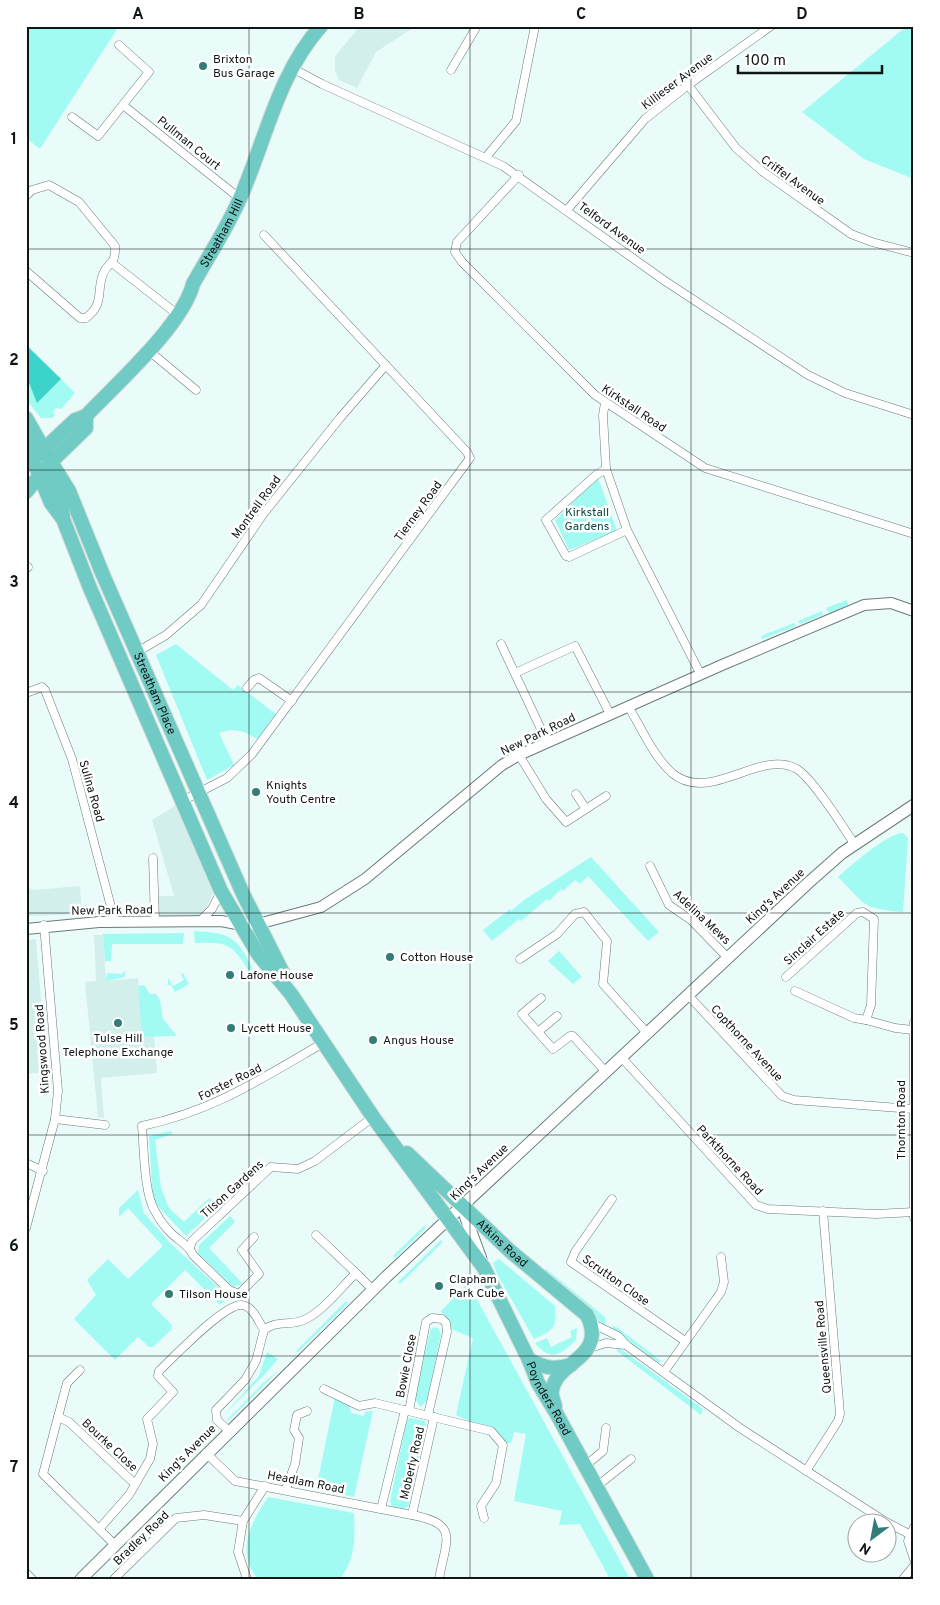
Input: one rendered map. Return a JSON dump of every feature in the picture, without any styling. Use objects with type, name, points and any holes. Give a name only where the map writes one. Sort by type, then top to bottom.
[{"type":"highway","name":"Streatham Hill","points":[[30,462],[75,420],[86,416],[166,331],[190,295],[193,284],[241,197],[273,110],[292,68],[320,26]]},
{"type":"highway","name":"Streatham Hill","points":[[26,492],[51,462],[86,428],[86,416]]},
{"type":"highway","name":"Streatham Place","points":[[26,418],[69,491],[137,652],[258,924]]},
{"type":"highway","name":"Streatham Place","points":[[26,444],[30,462],[40,476],[50,503],[63,519],[221,891],[244,928]]},
{"type":"highway","points":[[51,462],[54,485],[60,499],[63,519]]},
{"type":"highway","name":"Atkins Road","points":[[258,924],[291,994],[322,1043],[421,1184],[450,1220]]},
{"type":"highway","name":"Atkins Road","points":[[244,928],[258,954],[291,994]]},
{"type":"highway","name":"Atkins Road","points":[[384,1132],[522,1262],[587,1315],[591,1323]]},
{"type":"highway","name":"Poynders Road","points":[[450,1220],[484,1268],[529,1360],[538,1383],[646,1579]]},
{"type":"highway","points":[[555,1411],[552,1392],[557,1378],[587,1349],[592,1340],[591,1323]]},
{"type":"highway","points":[[529,1360],[543,1367],[558,1369],[572,1365]]},
{"type":"main road","name":"King's Avenue","points":[[81,1579],[206,1453],[373,1290],[835,859],[912,811]]},
{"type":"main road","points":[[462,1207],[484,1268]]},
{"type":"street","points":[[451,70],[478,26]]},
{"type":"street","points":[[486,157],[516,121],[535,26]]},
{"type":"street","name":"Killieser Avenue","points":[[567,210],[640,125],[688,85],[771,26]]},
{"type":"street","points":[[72,117],[98,136],[149,72],[119,45]]},
{"type":"street","name":"Telford Avenue","points":[[292,68],[486,157],[519,176],[665,281],[790,365],[845,393],[914,415]]},
{"type":"street","name":"Criffel Avenue","points":[[688,85],[736,148],[762,171],[851,234],[872,242],[914,252]]},
{"type":"street","name":"Pullman Court","points":[[123,105],[233,193],[241,197]]},
{"type":"street","name":"Kirkstall Road","points":[[519,176],[457,242],[455,252],[462,262],[580,381],[605,403],[713,472],[914,534]]},
{"type":"street","points":[[26,196],[32,190],[49,185],[78,202],[115,246],[115,255],[112,263],[103,274],[97,306],[86,318],[80,318],[26,271]]},
{"type":"street","name":"Tierney Road","points":[[182,801],[199,794],[227,778],[242,766],[292,701],[470,458],[467,452],[386,364],[264,235]]},
{"type":"street","points":[[112,263],[177,314]]},
{"type":"street","points":[[148,350],[196,390]]},
{"type":"street","name":"Montrell Road","points":[[137,652],[166,635],[201,605],[264,513],[386,364]]},
{"type":"street","points":[[605,403],[603,419],[606,469],[627,530],[701,675]]},
{"type":"street","points":[[606,469],[596,475],[546,520],[566,556],[569,557],[627,530]]},
{"type":"street","name":"New Park Road","points":[[26,929],[44,925],[116,922],[229,922],[244,928],[321,907],[365,879],[502,765],[519,754],[864,605],[891,603],[914,611]]},
{"type":"street","points":[[501,644],[548,742]]},
{"type":"street","points":[[515,673],[575,646],[610,714]]},
{"type":"street","points":[[247,688],[254,680],[259,678],[292,701]]},
{"type":"street","name":"Sulina Road","points":[[27,690],[42,687],[45,690],[72,759],[116,922]]},
{"type":"street","points":[[628,706],[661,760],[680,778],[699,783],[770,766],[795,768],[808,780],[855,845]]},
{"type":"street","points":[[519,754],[546,799],[564,820],[570,821],[606,796]]},
{"type":"street","points":[[576,794],[586,809]]},
{"type":"street","points":[[152,858],[155,922]]},
{"type":"street","name":"Adelina Mews","points":[[650,866],[668,905],[691,920],[728,958]]},
{"type":"street","points":[[199,922],[212,909],[221,891]]},
{"type":"street","points":[[520,959],[557,934],[575,914],[584,912],[607,941],[603,984],[648,1034]]},
{"type":"street","name":"Sinclair Estate","points":[[786,977],[858,913],[868,914],[874,919],[875,926],[871,1005],[866,1020]]},
{"type":"street","name":"Kingswood Road","points":[[26,1228],[43,1170],[55,1119],[58,1091],[44,925]]},
{"type":"street","points":[[795,990],[854,1018],[895,1028],[913,1026]]},
{"type":"street","name":"Copthorne Avenue","points":[[688,996],[782,1096],[794,1100],[913,1109]]},
{"type":"street","points":[[541,998],[522,1014],[553,1049],[570,1036],[573,1036],[606,1072]]},
{"type":"street","points":[[538,1032],[557,1016]]},
{"type":"street","name":"Thornton Road","points":[[913,1026],[914,1218]]},
{"type":"street","name":"Forster Road","points":[[190,1248],[171,1233],[150,1203],[142,1126],[186,1116],[242,1090],[292,1063],[322,1043]]},
{"type":"street","name":"Parkthorne Road","points":[[622,1058],[756,1205],[768,1209],[823,1210],[876,1214],[914,1212]]},
{"type":"street","name":"Tilson Gardens","points":[[190,1248],[192,1241],[271,1167],[298,1169],[315,1161],[373,1117]]},
{"type":"street","points":[[55,1119],[105,1125]]},
{"type":"street","points":[[26,1163],[43,1170]]},
{"type":"street","name":"Scrutton Close","points":[[612,1199],[575,1252],[571,1262],[685,1341]]},
{"type":"street","name":"Queensville Road","points":[[806,1471],[838,1421],[840,1414],[823,1210]]},
{"type":"street","points":[[316,1235],[373,1290]]},
{"type":"street","points":[[190,1248],[193,1255],[229,1290],[239,1294],[259,1274],[242,1250],[254,1237]]},
{"type":"street","points":[[664,1372],[723,1287],[721,1258]]},
{"type":"street","points":[[229,1431],[217,1420],[216,1410],[245,1380],[251,1370],[264,1330],[270,1325],[302,1321],[315,1314],[353,1276],[358,1275]]},
{"type":"street","name":"Bourke Close","points":[[100,1528],[145,1471],[150,1459],[153,1444],[147,1419],[173,1392],[158,1376],[159,1371],[206,1327],[229,1309],[241,1305],[253,1312],[264,1330]]},
{"type":"street","name":"Bowie Close","points":[[407,1411],[426,1322],[432,1318],[438,1318],[446,1323],[447,1332],[431,1416]]},
{"type":"street","name":"Atkins Road","points":[[591,1323],[618,1336],[626,1345],[719,1414],[870,1512]]},
{"type":"street","points":[[587,1349],[606,1343],[626,1345]]},
{"type":"street","points":[[80,1370],[67,1383],[42,1474],[115,1544]]},
{"type":"street","points":[[324,1389],[360,1406],[375,1403],[491,1431],[503,1445],[496,1483],[481,1506],[484,1518]]},
{"type":"street","points":[[286,1489],[295,1464],[299,1438],[294,1430],[297,1415],[307,1411]]},
{"type":"street","points":[[381,1508],[407,1411]]},
{"type":"street","name":"Moberly Road","points":[[431,1416],[412,1515],[433,1519],[445,1528],[447,1536],[438,1579]]},
{"type":"street","name":"Bourke Close","points":[[58,1417],[69,1422],[135,1484]]},
{"type":"street","points":[[585,1466],[603,1451],[606,1428]]},
{"type":"street","name":"Headlam Road","points":[[206,1453],[236,1482],[286,1489],[412,1515]]},
{"type":"street","points":[[596,1487],[631,1459]]},
{"type":"street","points":[[247,1579],[238,1552],[243,1521],[265,1486]]},
{"type":"street","name":"Bradley Road","points":[[114,1579],[176,1518],[204,1514],[243,1521]]},
{"type":"street","points":[[914,1527],[908,1534],[908,1546],[914,1559]]},
{"type":"street","name":"Atkins Road","points":[[898,1529],[908,1534]]},
{"type":"street","points":[[903,1579],[914,1566]]},
{"type":"street","points":[[121,1572],[127,1579]]},
{"type":"street","points":[[26,1573],[32,1579]]},
{"type":"shaded area","points":[[360,26],[416,26],[376,52],[357,88],[339,80],[335,71],[335,56]]},
{"type":"shaded area","points":[[26,345],[61,379],[37,403],[26,375]]},
{"type":"shaded area","points":[[176,805],[213,893],[199,922],[155,922],[157,896],[174,896],[152,820]]},
{"type":"shaded area","points":[[26,886],[33,890],[80,886],[82,914],[29,916]]},
{"type":"shaded area","points":[[94,935],[103,935],[106,981],[138,978],[142,1037],[154,1036],[157,1073],[101,1078],[104,1118],[98,1117],[85,982],[96,981]]},
{"type":"shaded area","points":[[36,939],[47,1072],[26,1074],[26,940]]},
{"type":"green space","points":[[26,26],[119,26],[40,149],[26,138]]},
{"type":"green space","points":[[907,26],[914,26],[914,179],[864,159],[802,112]]},
{"type":"green space","points":[[26,344],[75,393],[61,409],[56,408],[53,412],[55,415],[52,418],[41,418],[26,399]]},
{"type":"green space","name":"Kirkstall Gardens","points":[[598,478],[617,531],[569,550],[555,520]]},
{"type":"green space","points":[[847,600],[848,605],[829,613],[826,608]]},
{"type":"green space","points":[[822,611],[823,615],[800,624],[798,621]]},
{"type":"green space","points":[[794,623],[796,626],[762,639],[761,636]]},
{"type":"green space","points":[[176,644],[233,690],[238,685],[277,715],[258,740],[249,734],[235,730],[219,733],[234,765],[207,780],[156,655]]},
{"type":"green space","points":[[903,833],[908,838],[903,912],[872,907],[860,900],[838,877],[879,844],[896,834]]},
{"type":"green space","points":[[591,857],[659,932],[648,941],[588,876],[580,884],[575,880],[563,891],[561,889],[549,901],[547,899],[521,921],[519,919],[492,941],[483,930],[510,909],[511,911],[524,900]]},
{"type":"green space","points":[[194,931],[216,933],[231,938],[242,949],[253,969],[249,971],[238,955],[228,946],[215,943],[195,943]]},
{"type":"green space","points":[[184,933],[183,944],[112,944],[111,961],[105,961],[103,934]]},
{"type":"green space","points":[[559,951],[582,977],[573,984],[548,961]]},
{"type":"green space","points":[[125,970],[125,977],[106,981],[107,973],[122,974]]},
{"type":"green space","points":[[183,973],[189,984],[175,992],[171,985],[168,985],[168,978],[173,986],[184,980],[181,975]]},
{"type":"green space","points":[[144,985],[150,994],[156,994],[160,1000],[163,1019],[177,1036],[142,1037],[138,986]]},
{"type":"green space","points":[[171,1131],[173,1134],[155,1140],[161,1188],[169,1208],[184,1222],[209,1198],[218,1206],[186,1236],[153,1201],[149,1136]]},
{"type":"green space","points":[[491,1165],[493,1166],[466,1192],[464,1190]]},
{"type":"green space","points":[[138,1190],[144,1213],[170,1243],[229,1297],[220,1305],[185,1270],[151,1304],[172,1325],[171,1330],[153,1347],[149,1347],[138,1337],[115,1360],[74,1319],[96,1295],[87,1280],[108,1259],[128,1279],[163,1246],[128,1208],[119,1217],[119,1208]]},
{"type":"green space","points":[[230,1216],[235,1222],[209,1248],[243,1284],[233,1287],[198,1253],[199,1245]]},
{"type":"green space","points":[[424,1226],[426,1228],[395,1258],[393,1256]]},
{"type":"green space","points":[[441,1240],[443,1242],[400,1284],[398,1282]]},
{"type":"green space","points":[[499,1259],[555,1306],[553,1327],[546,1333],[534,1339],[497,1274],[493,1263]]},
{"type":"green space","points":[[546,1269],[605,1317],[606,1327],[543,1271]]},
{"type":"green space","points":[[468,1283],[630,1579],[610,1579],[580,1524],[559,1525],[562,1511],[514,1501],[526,1434],[514,1432],[511,1443],[503,1443],[500,1435],[456,1415],[473,1338],[451,1329],[441,1311]]},
{"type":"green space","points":[[346,1301],[348,1303],[298,1352],[296,1351]]},
{"type":"green space","points":[[614,1326],[662,1362],[658,1362],[611,1328]]},
{"type":"green space","points":[[434,1327],[438,1328],[441,1334],[427,1401],[420,1407],[415,1398],[430,1330]]},
{"type":"green space","points":[[577,1328],[576,1340],[566,1349],[556,1354],[546,1353],[535,1343],[547,1338],[551,1347],[572,1337],[570,1331]]},
{"type":"green space","points":[[618,1347],[703,1409],[701,1415],[617,1351]]},
{"type":"green space","points":[[267,1352],[278,1359],[222,1417],[259,1376]]},
{"type":"green space","points":[[281,1368],[229,1420],[226,1421],[263,1383]]},
{"type":"green space","points":[[335,1397],[350,1406],[351,1413],[364,1416],[365,1412],[373,1411],[354,1497],[316,1489]]},
{"type":"green space","points":[[407,1419],[425,1421],[426,1425],[409,1506],[404,1509],[393,1507],[390,1502]]},
{"type":"green space","points":[[268,1497],[354,1513],[352,1556],[340,1579],[258,1579],[251,1569],[247,1558],[248,1537],[256,1517]]},
{"type":"place","name":"Brixton Bus Garage","points":[[203,66]]},
{"type":"place","name":"Knights Youth Centre","points":[[256,792]]},
{"type":"place","name":"Cotton House","points":[[390,957]]},
{"type":"place","name":"Lafone House","points":[[230,975]]},
{"type":"place","name":"Tulse Hill Telephone Exchange","points":[[118,1023]]},
{"type":"place","name":"Lycett House","points":[[231,1028]]},
{"type":"place","name":"Angus House","points":[[373,1040]]},
{"type":"place","name":"Clapham Park Cube","points":[[439,1286]]},
{"type":"place","name":"Tilson House","points":[[169,1294]]}]
